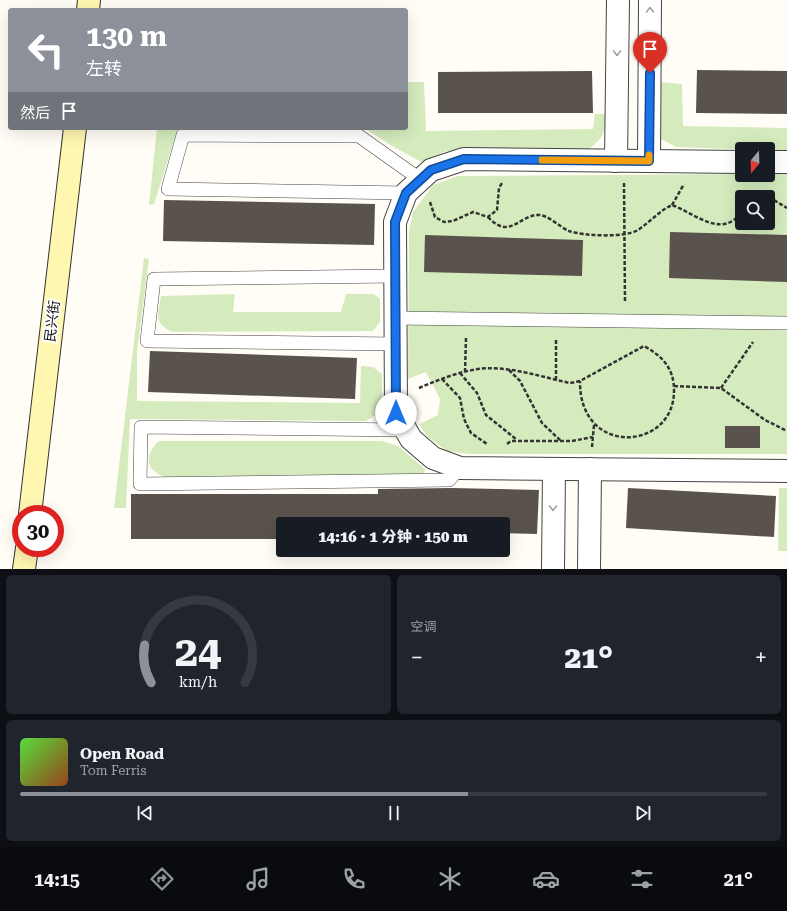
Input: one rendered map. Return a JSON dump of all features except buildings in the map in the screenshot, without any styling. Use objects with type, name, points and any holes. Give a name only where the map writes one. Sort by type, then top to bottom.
[{"type":"street","points":[[618,0],[620,161]]},
{"type":"street","points":[[649,161],[650,0]]},
{"type":"street","name":"民兴街","points":[[31,505],[74,130]]},
{"type":"street","points":[[735,162],[464,159],[431,170],[414,186],[395,222],[396,413],[411,439],[434,458],[460,468],[787,471]]},
{"type":"street","points":[[775,162],[787,162]]},
{"type":"street","points":[[553,569],[554,469]]},
{"type":"street","points":[[589,569],[590,469]]},
{"type":"street","points":[[24,569],[25,557]]},
{"type":"lane","points":[[183,135],[359,136],[414,186],[168,189],[183,135]]},
{"type":"lane","points":[[395,276],[154,279],[147,341],[396,344]]},
{"type":"lane","points":[[395,318],[787,323]]},
{"type":"lane","points":[[406,430],[140,427],[140,484],[449,480],[460,468]]},
{"type":"path","points":[[488,217],[497,210],[498,188],[518,160]]},
{"type":"path","points":[[620,161],[624,235],[625,320]]},
{"type":"path","points":[[414,186],[435,217],[444,222],[453,221],[472,212],[488,217],[493,222],[501,226],[512,226],[536,215],[540,215],[544,216],[561,228],[573,232],[603,236],[624,235],[637,231],[661,210],[672,205],[717,225],[728,224],[735,219]]},
{"type":"path","points":[[775,201],[787,208]]},
{"type":"path","points":[[465,372],[466,319]]},
{"type":"path","points":[[556,380],[555,345],[560,320]]},
{"type":"path","points":[[721,388],[766,322]]},
{"type":"path","points":[[396,397],[442,379],[479,369],[508,370],[570,383],[580,382],[644,346],[658,354],[669,367],[674,386],[674,399],[668,414],[659,426],[647,434],[633,438],[618,437],[604,432],[592,423],[584,410],[580,396],[580,382]]},
{"type":"path","points":[[508,370],[520,381],[542,423],[561,441]]},
{"type":"path","points":[[460,373],[477,393],[486,415],[518,441]]},
{"type":"path","points":[[442,379],[460,398],[464,419],[471,433],[490,446]]},
{"type":"path","points":[[674,386],[721,388],[765,420],[787,431]]},
{"type":"path","points":[[501,447],[511,441],[561,441],[593,437]]},
{"type":"green space","points":[[408,82],[424,82],[426,131],[593,129],[595,114],[606,114],[603,134],[601,138],[589,149],[446,151],[422,162],[397,149],[367,130],[408,130]]},
{"type":"green space","points":[[660,82],[682,84],[683,126],[787,128],[787,151],[775,151],[775,142],[735,142],[735,149],[676,147],[659,138]]},
{"type":"green space","points":[[157,130],[177,130],[154,204],[149,205]]},
{"type":"green space","points":[[735,174],[735,182],[775,182],[775,174],[787,174],[787,454],[469,454],[447,451],[428,437],[419,424],[438,415],[440,399],[426,372],[408,379],[409,231],[413,212],[433,185],[458,176]]},
{"type":"green space","points":[[144,258],[149,259],[137,352],[137,401],[360,403],[361,366],[373,367],[382,374],[382,405],[377,414],[366,421],[130,419],[126,508],[114,508]]},
{"type":"green space","points":[[235,294],[233,312],[341,312],[346,294],[374,294],[380,299],[380,322],[373,331],[172,332],[166,329],[159,321],[158,313],[161,296]]},
{"type":"green space","points":[[159,441],[382,441],[398,446],[426,470],[420,476],[414,477],[165,477],[158,474],[150,466],[149,462],[151,452]]},
{"type":"green space","points":[[779,488],[787,488],[787,551],[778,551]]},
{"type":"slow traffic","points":[[542,160],[649,161],[649,155]]},
{"type":"route","points":[[396,413],[395,222],[406,193],[431,170],[464,159],[649,161],[650,73]]}]
